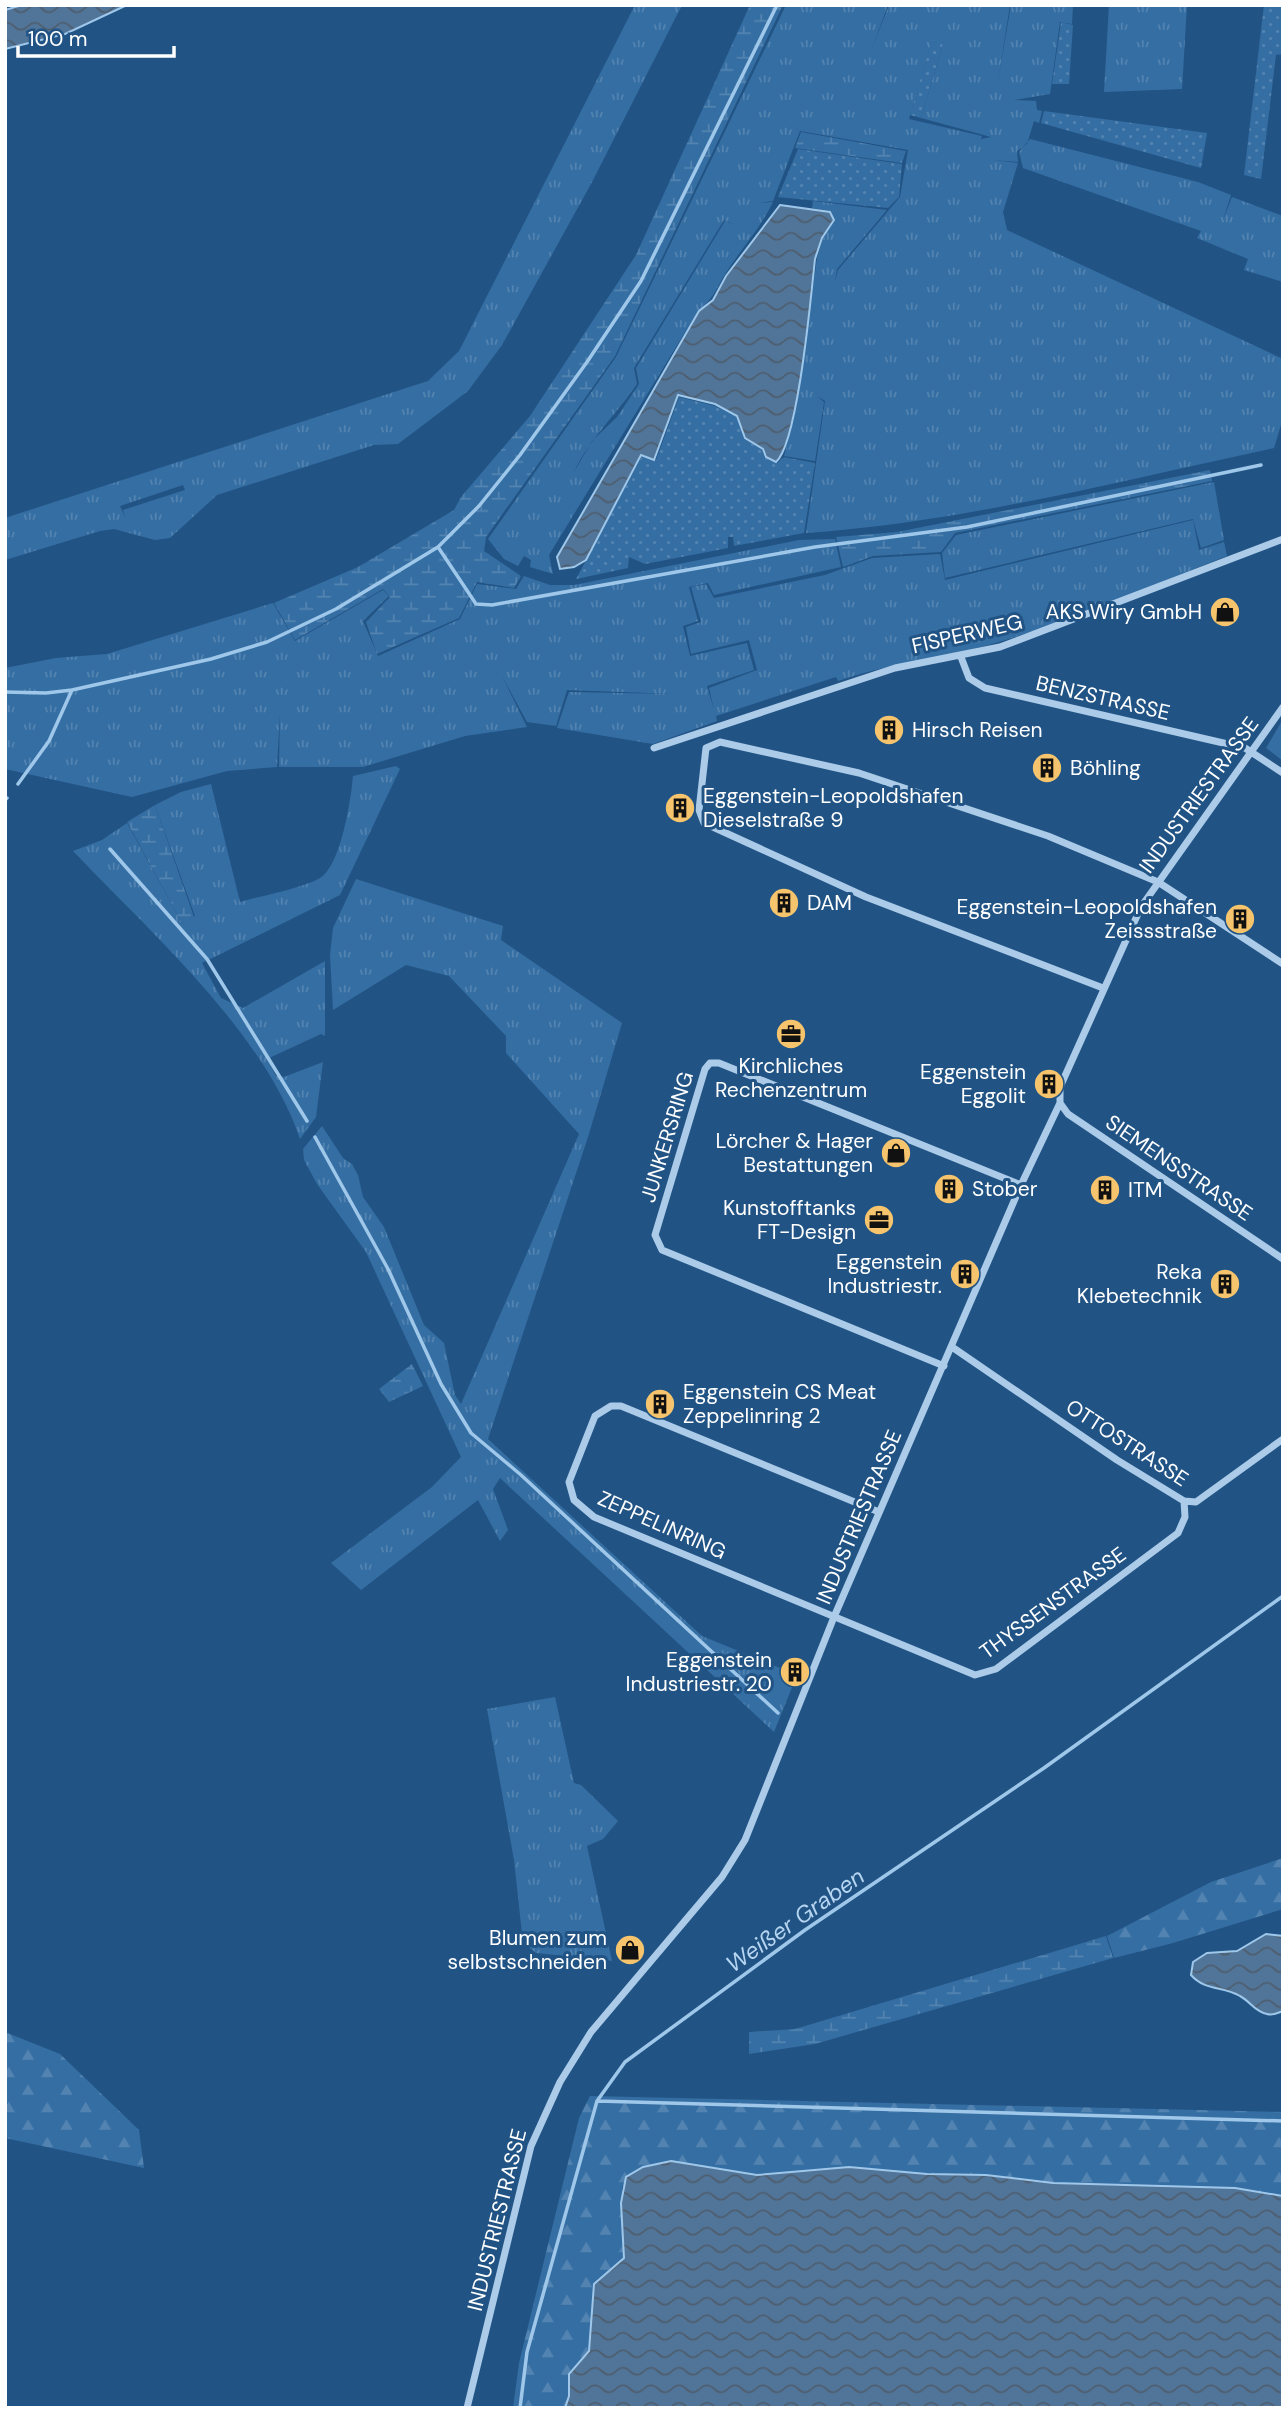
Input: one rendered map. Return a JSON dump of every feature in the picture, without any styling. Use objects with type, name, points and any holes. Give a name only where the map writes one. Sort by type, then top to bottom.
[{"type":"street","name":"FISPERWEG","points":[[654,748],[895,668],[961,657],[1046,632],[1283,539]]},
{"type":"street","name":"BENZSTRASSE","points":[[961,657],[969,678],[985,688],[1253,752]]},
{"type":"street","name":"INDUSTRIESTRASSE","points":[[467,2408],[531,2146],[541,2121],[560,2082],[592,2032],[734,1862],[879,1511],[1060,1102],[1060,1087],[1136,916],[1283,707]]},
{"type":"street","points":[[1103,988],[866,897],[704,823],[699,810],[706,748],[711,743],[720,742],[879,780],[1048,836],[1158,882],[1283,964]]},
{"type":"street","points":[[1253,752],[1283,774]]},
{"type":"street","name":"JUNKERSRING","points":[[944,1366],[662,1250],[655,1235],[705,1069],[710,1063],[719,1063],[1021,1185]]},
{"type":"street","name":"SIEMENSSTRASSE","points":[[1060,1102],[1068,1114],[1283,1259]]},
{"type":"street","name":"OTTOSTRASSE","points":[[952,1347],[1117,1460],[1184,1501],[1196,1502],[1283,1439]]},
{"type":"street","name":"ZEPPELINRING","points":[[834,1617],[594,1517],[581,1508],[570,1491],[569,1482],[595,1416],[611,1406],[621,1406],[879,1511]]},
{"type":"street","name":"THYSSENSTRASSE","points":[[834,1617],[965,1673],[986,1674],[1178,1533],[1185,1517],[1184,1501]]},
{"type":"green space","points":[[635,5],[682,5],[592,182],[502,345],[468,391],[398,444],[374,445],[217,495],[170,538],[155,540],[114,529],[5,560],[5,518],[428,381],[459,351]],"holes":[[[183,485],[185,490],[123,510],[125,517],[120,506]]]},
{"type":"green space","points":[[750,5],[783,5],[615,356],[486,537],[484,551],[521,576],[514,588],[477,582],[459,618],[377,654],[366,622],[390,597],[383,589],[295,640],[274,603],[358,567],[454,510],[461,497],[530,416],[636,255]]},
{"type":"green space","points":[[786,5],[888,5],[871,51],[889,5],[1010,5],[998,81],[1011,5],[1073,5],[1072,24],[1060,22],[1050,94],[1014,100],[1036,101],[1037,110],[1042,111],[1039,123],[1034,121],[1027,144],[1017,151],[1018,162],[993,160],[1018,163],[1003,212],[1007,230],[1283,359],[1283,418],[1274,448],[983,510],[865,528],[806,533],[825,401],[817,396],[824,402],[815,461],[784,456],[796,409],[817,258],[823,238],[835,220],[831,211],[812,208],[813,201],[887,210],[837,269],[835,282],[838,270],[900,197],[908,150],[800,131],[773,201],[757,203],[773,202],[768,212],[713,295],[698,311],[549,555],[553,574],[530,567],[531,560],[524,556],[518,566],[504,559],[488,539],[616,357]],"holes":[[[932,41],[943,44],[921,118],[991,137],[981,139],[982,136],[909,119]],[[724,220],[735,225],[725,221],[636,368],[639,384],[617,417],[595,439],[637,384],[634,368]]]},
{"type":"green space","points":[[1109,5],[1187,5],[1182,89],[1104,92]]},
{"type":"green space","points":[[1264,5],[1283,5],[1283,54],[1276,55],[1261,179],[1244,175]]},
{"type":"green space","points":[[1061,22],[1073,25],[1069,84],[1052,84]]},
{"type":"green space","points":[[932,40],[943,44],[921,118],[910,115]]},
{"type":"green space","points":[[1044,111],[1207,133],[1201,168],[1041,123]]},
{"type":"green space","points":[[801,132],[906,151],[902,163],[795,148]]},
{"type":"green space","points":[[1030,139],[1198,182],[1231,195],[1223,220],[1232,197],[1283,216],[1283,282],[1244,270],[1248,259],[1197,238],[1201,231],[1023,168],[1019,152]]},
{"type":"green space","points":[[798,149],[902,164],[899,197],[888,208],[778,197]]},
{"type":"green space","points":[[679,397],[715,406],[737,417],[744,439],[762,449],[765,458],[777,463],[784,457],[815,463],[804,533],[734,546],[733,537],[728,537],[728,548],[645,564],[629,557],[628,568],[576,579],[642,456],[656,460]]},
{"type":"green space","points":[[1210,470],[1212,481],[955,533],[941,552],[873,556],[843,567],[836,537],[897,532]]},
{"type":"green space","points":[[1214,482],[1224,540],[1201,548],[1193,519],[945,578],[942,553],[956,535]]},
{"type":"green space","points":[[1193,520],[1199,550],[1224,542],[1227,556],[1077,616],[1016,637],[838,681],[836,677],[716,716],[717,721],[653,744],[557,728],[569,692],[675,694],[567,690],[556,726],[527,722],[502,676],[527,727],[465,736],[363,767],[279,767],[280,714],[277,767],[227,771],[132,797],[5,769],[5,668],[56,658],[107,654],[273,603],[295,641],[383,590],[389,596],[363,621],[378,656],[460,619],[477,584],[516,589],[524,576],[550,585],[574,585],[799,540],[835,539],[841,567],[714,595],[708,583],[689,587],[698,621],[683,626],[690,656],[747,643],[754,670],[707,686],[714,710],[709,688],[757,670],[749,640],[691,654],[686,627],[701,622],[691,587],[706,584],[714,598],[825,575],[872,558],[940,554],[945,580]]},
{"type":"green space","points":[[1283,719],[1283,761],[1266,748]]},
{"type":"green space","points":[[396,766],[400,769],[340,895],[202,963],[221,998],[243,1008],[325,961],[325,1036],[321,1034],[267,1059],[276,1076],[284,1077],[323,1062],[316,1117],[300,1139],[283,1099],[233,1022],[202,985],[73,851],[102,840],[127,823],[182,923],[195,916],[155,805],[181,792],[211,784],[240,902],[320,878],[334,860],[339,847],[353,776]]},
{"type":"green space","points":[[155,805],[194,917],[182,923],[127,822]]},
{"type":"green space","points":[[356,879],[503,926],[501,940],[622,1023],[588,1137],[488,1439],[702,1636],[797,1675],[774,1732],[500,1478],[493,1489],[508,1530],[500,1541],[478,1500],[361,1590],[331,1563],[432,1487],[461,1457],[366,1252],[317,1184],[304,1160],[303,1149],[322,1126],[343,1158],[352,1164],[358,1175],[363,1197],[384,1227],[424,1325],[444,1343],[455,1395],[461,1404],[579,1134],[506,1053],[506,1036],[449,976],[406,965],[333,1010],[330,955],[333,928]]},
{"type":"green space","points":[[412,1364],[423,1386],[389,1402],[379,1389]]},
{"type":"green space","points":[[555,1697],[574,1783],[581,1785],[618,1821],[603,1839],[587,1846],[612,1961],[536,1953],[523,1943],[514,1860],[487,1709]]},
{"type":"green space","points":[[1283,1858],[1283,1909],[1114,1958],[1107,1936],[1211,1882]]},
{"type":"green space","points":[[1106,1936],[1113,1958],[815,2044],[749,2054],[749,2032],[795,2029]]},
{"type":"green space","points":[[5,2032],[60,2054],[139,2130],[144,2168],[5,2138]]},
{"type":"green space","points":[[590,2096],[1283,2112],[1283,2196],[1235,2188],[1053,2183],[986,2175],[927,2174],[849,2167],[757,2175],[671,2161],[633,2172],[622,2187],[624,2258],[594,2284],[589,2351],[569,2374],[569,2396],[565,2408],[513,2408],[519,2363],[579,2118]]},
{"type":"water","points":[[22,5],[127,5],[65,34],[5,49],[5,10]]},
{"type":"water","points":[[780,205],[830,212],[834,220],[822,238],[815,259],[797,399],[784,449],[776,462],[766,457],[763,449],[745,438],[737,416],[715,404],[678,395],[654,460],[641,455],[586,560],[574,567],[560,569],[557,557],[699,311],[713,300],[726,276]]},
{"type":"water","points":[[1266,1934],[1283,1936],[1283,2011],[1271,2015],[1263,2013],[1240,1996],[1202,1984],[1191,1975],[1193,1962],[1207,1953],[1237,1951]]},
{"type":"water","points":[[671,2161],[757,2175],[849,2167],[927,2174],[986,2175],[1053,2183],[1235,2188],[1283,2196],[1283,2408],[565,2408],[569,2396],[569,2374],[589,2351],[594,2284],[624,2258],[621,2203],[626,2177],[643,2167]]},
{"type":"waterway","points":[[5,692],[46,693],[72,690],[211,659],[267,642],[336,609],[438,547],[479,506],[520,455],[641,281],[777,5]]},
{"type":"waterway","points":[[438,547],[476,604],[492,605],[815,547],[967,527],[1261,465]]},
{"type":"waterway","points":[[18,784],[49,741],[72,690]]},
{"type":"waterway","points":[[110,849],[207,959],[307,1121]]},
{"type":"waterway","points":[[315,1137],[388,1269],[441,1384],[471,1433],[521,1475],[778,1713]]},
{"type":"waterway","name":"Weißer Graben","points":[[520,2408],[527,2352],[597,2101],[625,2062],[805,1930],[1044,1768],[1283,1596]]},
{"type":"waterway","points":[[597,2101],[1283,2121]]},
{"type":"place","name":"AKS Wiry GmbH","points":[[1225,612]]},
{"type":"place","name":"Hirsch Reisen","points":[[889,730]]},
{"type":"place","name":"Böhling","points":[[1047,768]]},
{"type":"place","name":"Eggenstein-Leopoldshafen Dieselstraße 9","points":[[680,808]]},
{"type":"place","name":"DAM","points":[[784,903]]},
{"type":"place","name":"Eggenstein-Leopoldshafen Zeissstraße","points":[[1240,919]]},
{"type":"place","name":"Kirchliches Rechenzentrum","points":[[791,1034]]},
{"type":"place","name":"Eggenstein Eggolit","points":[[1049,1084]]},
{"type":"place","name":"Lörcher & Hager Bestattungen","points":[[896,1153]]},
{"type":"place","name":"Stober","points":[[949,1189]]},
{"type":"place","name":"ITM","points":[[1105,1190]]},
{"type":"place","name":"Kunstofftanks FT-Design","points":[[879,1220]]},
{"type":"place","name":"Eggenstein Industriestr.","points":[[965,1274]]},
{"type":"place","name":"Reka Klebetechnik","points":[[1225,1284]]},
{"type":"place","name":"Eggenstein CS Meat Zeppelinring 2","points":[[660,1404]]},
{"type":"place","name":"Eggenstein Industriestr. 20","points":[[795,1672]]},
{"type":"place","name":"Blumen zum selbstschneiden","points":[[630,1950]]}]
